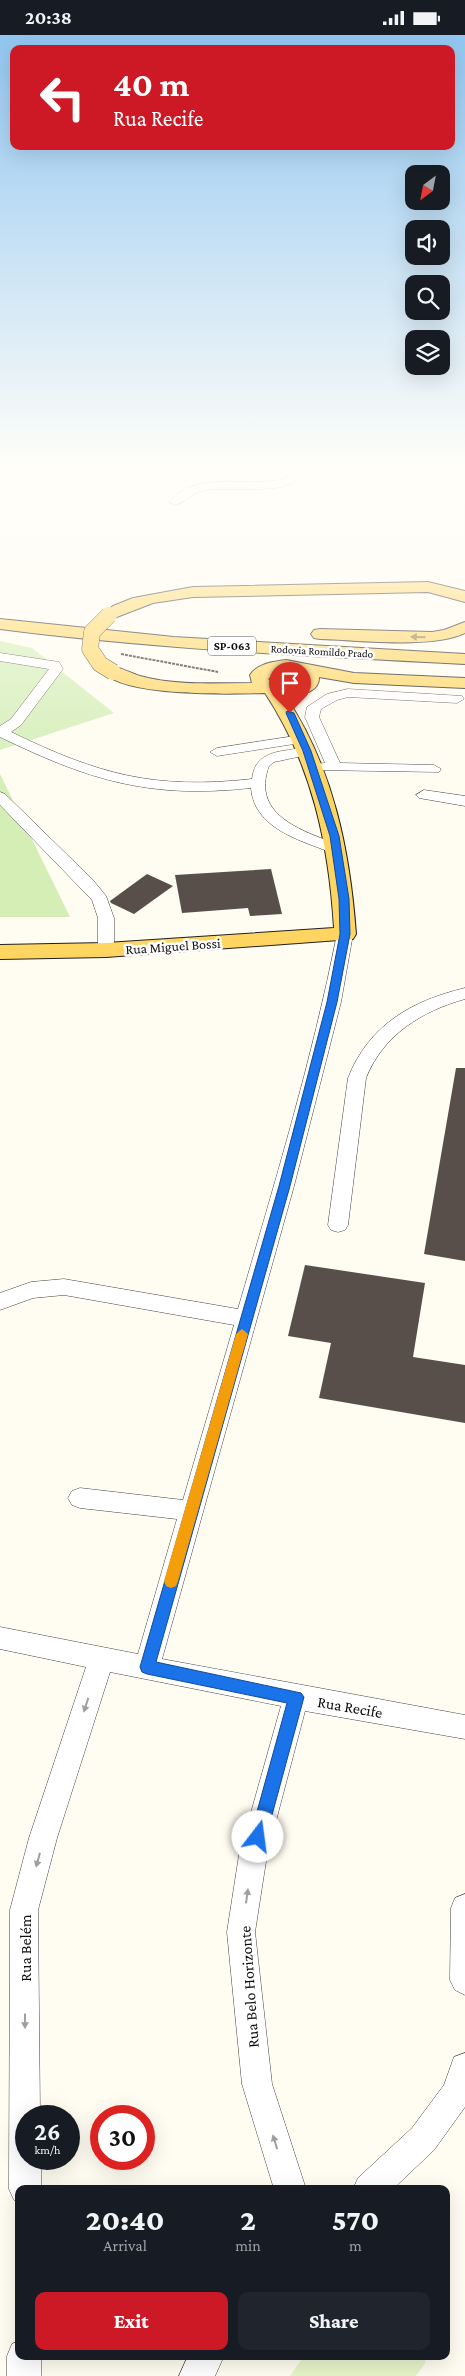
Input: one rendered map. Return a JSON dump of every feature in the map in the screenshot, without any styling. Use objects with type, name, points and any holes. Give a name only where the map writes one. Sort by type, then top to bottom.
[{"type":"main road","points":[[465,597],[428,587],[193,592],[135,602],[108,615],[92,632],[90,649],[100,664],[113,672],[146,684],[195,689],[266,684],[284,691],[304,681],[354,678],[465,683]]},
{"type":"main road","name":"Rodovia Romildo Prado","points":[[0,620],[52,627],[464,659]]},
{"type":"main road","name":"Rodovia Romildo Prado","points":[[0,624],[109,637],[183,643],[464,659]]},
{"type":"main road","points":[[306,633],[432,637],[448,635],[465,627]]},
{"type":"main road","points":[[132,633],[201,630],[268,632]]},
{"type":"main road","points":[[304,681],[292,666],[278,665],[266,669],[266,684],[290,713],[307,752],[335,836],[344,899],[345,934]]},
{"type":"main road","points":[[290,713],[304,681]]},
{"type":"main road","name":"Rua Miguel Bossi","points":[[0,952],[106,950],[345,934]]},
{"type":"street","points":[[0,657],[46,663],[54,665],[56,669],[16,722],[0,732]]},
{"type":"street","points":[[334,767],[312,717],[314,707],[325,699],[348,693],[457,699]]},
{"type":"street","points":[[0,732],[94,773],[138,783],[181,788],[258,783]]},
{"type":"street","points":[[217,752],[235,749],[307,752],[334,767],[434,769]]},
{"type":"street","points":[[235,749],[263,762]]},
{"type":"street","points":[[263,762],[269,759],[307,752]]},
{"type":"street","points":[[263,762],[258,783],[266,812],[297,833],[336,849]]},
{"type":"street","points":[[424,795],[465,801]]},
{"type":"street","points":[[0,797],[87,883],[100,899],[106,918],[106,950]]},
{"type":"street","points":[[147,1667],[294,1149],[332,1002],[345,934]]},
{"type":"street","points":[[338,1225],[357,1078],[365,1058],[377,1042],[398,1024],[425,1008],[451,996],[465,993]]},
{"type":"street","points":[[0,1302],[31,1290],[64,1287],[246,1319]]},
{"type":"street","points":[[80,1498],[192,1511]]},
{"type":"street","name":"Rua Recife","points":[[0,1638],[296,1697],[465,1727]]},
{"type":"street","name":"Rua Belém","points":[[25,2185],[24,1910],[44,1838],[101,1659]]},
{"type":"street","name":"Rua Belo Horizonte","points":[[289,2185],[257,2084],[241,1932],[253,1855],[296,1697]]},
{"type":"street","points":[[465,1908],[465,1980]]},
{"type":"street","points":[[373,2185],[423,2139],[456,2094],[465,2068]]},
{"type":"street","points":[[24,2360],[24,2376]]},
{"type":"street","points":[[196,2376],[205,2360]]},
{"type":"green space","points":[[0,641],[32,648],[114,713],[0,750]]},
{"type":"green space","points":[[0,774],[70,917],[0,917]]},
{"type":"green space","points":[[301,2360],[424,2360],[426,2362],[416,2376],[290,2376]]},
{"type":"building","points":[[271,869],[282,914],[250,916],[248,908],[182,913],[175,875]]},
{"type":"building","points":[[147,874],[173,886],[134,914],[111,903],[110,901]]},
{"type":"building","points":[[456,1068],[465,1068],[465,1261],[424,1254]]},
{"type":"building","points":[[305,1265],[425,1283],[413,1357],[465,1365],[465,1423],[319,1398],[331,1343],[288,1336]]},
{"type":"slow traffic","points":[[171,1581],[242,1334]]},
{"type":"route","points":[[258,1837],[296,1697],[147,1667],[284,1186],[332,1002],[345,934],[344,899],[335,836],[307,751],[290,713]]}]
